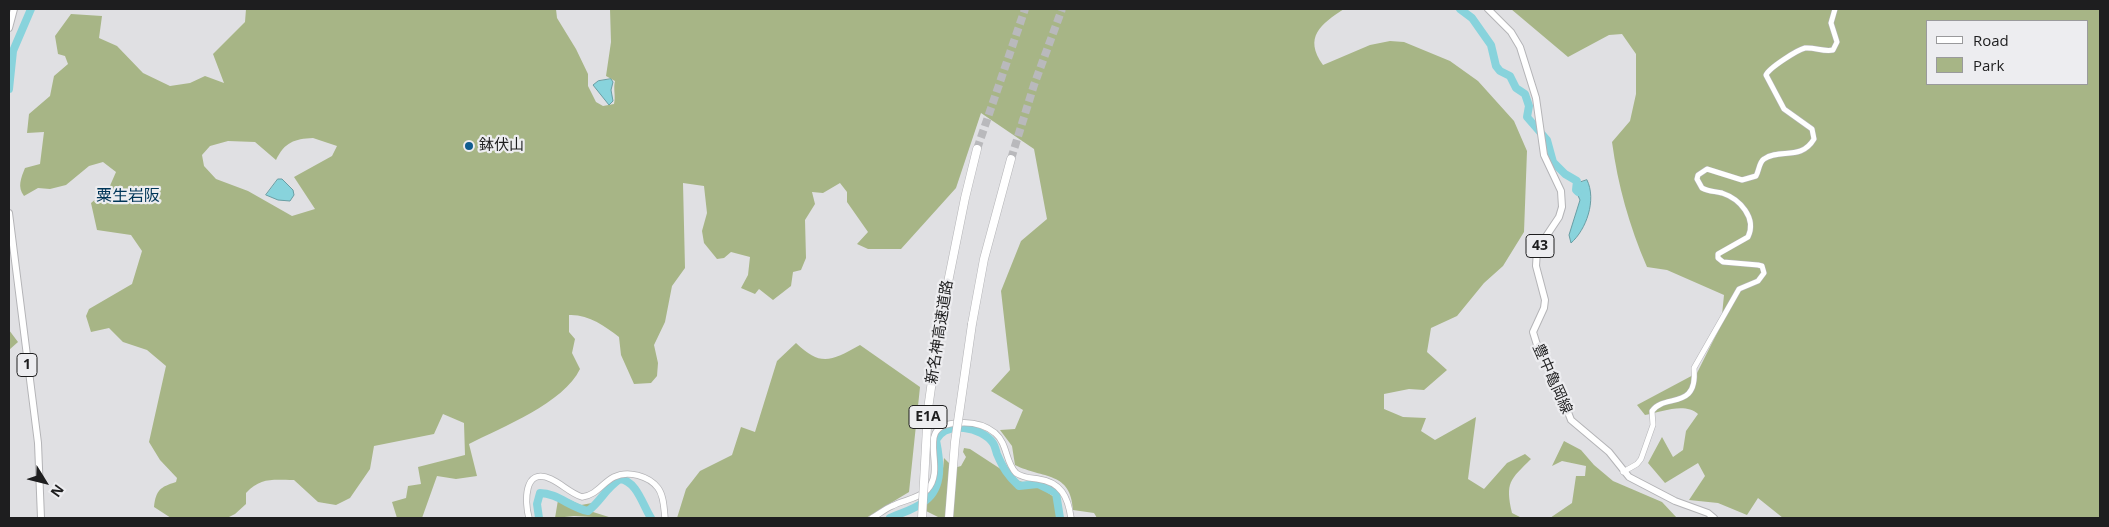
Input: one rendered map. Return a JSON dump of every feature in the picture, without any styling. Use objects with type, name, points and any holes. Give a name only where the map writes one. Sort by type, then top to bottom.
[{"type":"highway","name":"新名神高速道路","points":[[922,518],[928,409],[941,317],[977,149]]},
{"type":"highway","name":"新名神高速道路","points":[[949,518],[955,442],[972,324],[984,259],[1011,158]]},
{"type":"main road","points":[[9,28],[14,9]]},
{"type":"main road","name":"豊中亀岡線","points":[[1488,9],[1511,32],[1520,47],[1536,98],[1544,155],[1561,190],[1562,207],[1559,217],[1537,250],[1536,266],[1545,300],[1544,308],[1533,332],[1534,341],[1549,363],[1571,420],[1609,452],[1623,472],[1634,481],[1708,513],[1714,518]]},
{"type":"main road","name":"1","points":[[9,213],[38,443],[41,518]]},
{"type":"main road","points":[[872,518],[891,506],[925,492],[936,473],[931,442],[934,433],[942,426],[965,422],[976,424],[996,433],[1008,453],[1009,462],[1018,474],[1057,485],[1067,497],[1072,518]]},
{"type":"main road","points":[[529,518],[525,492],[530,482],[536,478],[549,478],[582,497],[594,494],[616,476],[628,474],[644,478],[658,488],[662,496],[665,518]]},
{"type":"street","points":[[1623,472],[1637,464],[1641,459],[1653,425],[1652,411],[1655,407],[1677,401],[1689,392],[1695,380],[1694,368],[1739,289],[1758,281],[1764,273],[1762,266],[1723,262],[1718,258],[1718,254],[1748,237],[1751,226],[1750,218],[1747,212],[1722,193],[1702,188],[1698,175],[1707,169],[1747,180],[1756,176],[1762,161],[1766,158],[1787,155],[1808,148],[1814,139],[1812,129],[1784,109],[1766,75],[1772,68],[1799,50],[1811,48],[1826,52],[1833,50],[1837,42],[1831,23],[1835,9]]},
{"type":"green space","points":[[246,9],[556,9],[557,18],[576,49],[588,74],[588,86],[596,102],[603,106],[614,104],[615,101],[615,81],[606,76],[611,42],[610,9],[1344,9],[1328,20],[1317,32],[1315,47],[1323,65],[1370,45],[1390,41],[1404,42],[1450,61],[1478,81],[1514,121],[1527,151],[1524,232],[1503,266],[1484,283],[1457,316],[1431,328],[1427,352],[1447,370],[1424,390],[1409,389],[1384,394],[1384,409],[1403,417],[1426,418],[1421,431],[1435,440],[1476,417],[1468,479],[1484,489],[1507,463],[1525,454],[1531,459],[1514,477],[1509,488],[1512,513],[1522,518],[1097,518],[1094,513],[1073,510],[1071,497],[1067,488],[1061,482],[1015,465],[1012,446],[1000,430],[1015,429],[1023,410],[991,391],[1010,370],[1001,291],[1021,241],[1047,219],[1034,149],[981,113],[956,188],[901,249],[868,249],[857,244],[868,232],[847,202],[847,192],[840,183],[823,193],[812,192],[815,204],[805,220],[806,258],[801,270],[793,272],[791,286],[773,300],[759,289],[755,294],[741,288],[748,275],[750,257],[731,252],[724,258],[717,259],[704,243],[702,231],[707,213],[704,186],[683,183],[685,268],[672,286],[665,322],[654,345],[658,363],[657,376],[651,383],[634,384],[621,355],[619,337],[602,325],[583,316],[569,315],[569,332],[575,339],[572,353],[580,369],[572,381],[561,393],[531,413],[469,444],[477,476],[456,479],[437,476],[422,518],[397,518],[392,502],[406,498],[408,486],[421,484],[418,467],[465,455],[464,423],[443,414],[434,434],[374,446],[370,469],[350,498],[336,505],[318,502],[294,480],[274,480],[262,482],[252,488],[246,493],[246,504],[235,514],[227,518],[171,518],[154,507],[160,490],[176,482],[177,478],[160,460],[149,442],[166,366],[147,350],[123,342],[109,328],[91,332],[86,316],[89,309],[132,284],[142,251],[131,235],[97,230],[91,203],[109,188],[116,172],[103,162],[89,166],[66,185],[50,189],[38,188],[24,196],[20,186],[22,175],[25,168],[40,164],[44,132],[27,133],[29,114],[50,96],[54,76],[68,64],[65,56],[58,54],[55,36],[71,14],[102,16],[99,38],[117,46],[143,73],[170,86],[190,83],[205,76],[224,83],[213,54],[245,22]],"holes":[[[313,138],[337,146],[332,156],[294,177],[315,209],[292,216],[248,191],[216,179],[204,166],[202,155],[210,146],[228,141],[255,142],[276,160],[287,145],[300,139]]]},
{"type":"green space","points":[[1511,9],[2100,9],[2100,518],[1783,518],[1758,498],[1747,515],[1718,503],[1689,500],[1705,476],[1698,463],[1665,483],[1648,463],[1662,437],[1673,457],[1683,450],[1686,431],[1698,414],[1693,410],[1680,408],[1645,415],[1637,405],[1697,373],[1721,325],[1724,295],[1667,270],[1647,267],[1625,205],[1617,174],[1612,142],[1630,121],[1636,94],[1636,54],[1622,34],[1609,35],[1568,57]]},
{"type":"green space","points":[[9,330],[18,342],[9,350]]},
{"type":"green space","points":[[796,343],[812,356],[826,359],[834,358],[860,345],[920,387],[909,492],[866,518],[677,518],[686,489],[700,471],[732,455],[741,427],[755,432],[777,361]]},
{"type":"green space","points":[[1564,441],[1581,450],[1594,465],[1613,481],[1662,502],[1677,518],[1550,518],[1572,503],[1576,476],[1585,476],[1586,466],[1562,461],[1552,466]]},
{"type":"green space","points":[[964,448],[970,449],[1019,481],[1038,486],[1054,497],[1062,518],[940,518],[920,508],[919,506],[932,498],[939,487],[944,458],[954,468],[961,466],[966,457],[963,452]]},
{"type":"green space","points":[[563,497],[581,505],[592,503],[593,512],[612,518],[574,516],[555,518],[558,500]]},
{"type":"water","points":[[611,79],[613,82],[611,90],[613,101],[609,105],[593,85],[598,81]]},
{"type":"water","points":[[278,179],[282,179],[293,190],[294,195],[290,201],[278,200],[266,195]]},
{"type":"water","points":[[1587,180],[1591,196],[1588,214],[1581,230],[1571,243],[1569,235],[1580,200],[1575,189],[1578,183]]},
{"type":"waterway","points":[[9,89],[13,51],[31,9]]},
{"type":"waterway","points":[[1460,9],[1472,18],[1491,45],[1496,66],[1500,71],[1510,76],[1516,88],[1525,94],[1529,106],[1527,117],[1547,140],[1553,162],[1565,174],[1577,181],[1576,190],[1578,192]]},
{"type":"waterway","points":[[890,518],[917,506],[931,495],[938,481],[939,473],[939,456],[936,440],[941,434],[956,428],[973,430],[988,437],[994,444],[1006,472],[1019,486],[1038,484],[1056,493],[1060,518]]},
{"type":"waterway","points":[[539,518],[537,504],[540,493],[552,495],[588,511],[620,479],[631,484],[635,489],[651,518]]},
{"type":"tunnel","points":[[977,149],[1025,9]]},
{"type":"tunnel","points":[[1011,159],[1034,85],[1062,9]]},
{"type":"place","name":"鉢伏山","points":[[469,146]]},
{"type":"district","name":"粟生岩阪","points":[[128,196]]}]
